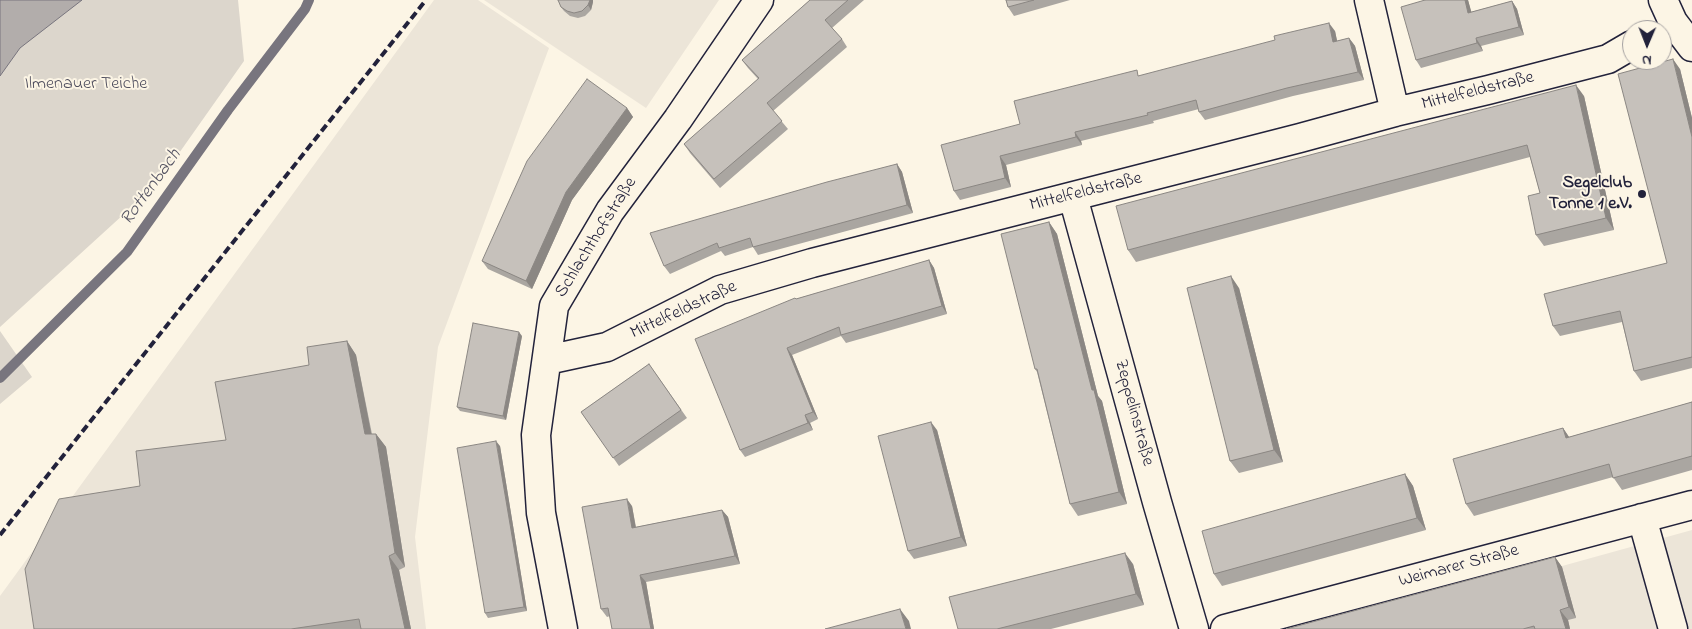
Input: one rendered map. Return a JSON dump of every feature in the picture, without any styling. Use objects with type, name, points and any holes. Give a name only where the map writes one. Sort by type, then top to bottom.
[{"type":"street","name":"Schlachthofstraße","points":[[563,629],[541,513],[536,435],[554,306],[610,211],[683,111],[759,0]]},
{"type":"street","points":[[1369,0],[1395,112]]},
{"type":"street","points":[[1665,17],[1692,47]]},
{"type":"street","name":"Mittelfeldstraße","points":[[547,360],[607,347],[720,290],[812,263],[1073,197],[1395,112],[1608,59],[1622,51]]},
{"type":"street","name":"Zeppelinstraße","points":[[1073,197],[1194,629]]},
{"type":"street","name":"Weimarer Straße","points":[[1225,629],[1692,505]]},
{"type":"street","points":[[1642,518],[1673,629]]},
{"type":"shaded area","points":[[0,0],[82,0],[20,48],[0,76]]},
{"type":"shaded area","points":[[434,0],[478,0],[549,48],[438,347],[415,537],[426,629],[0,629],[0,596]]},
{"type":"shaded area","points":[[484,0],[719,0],[646,108]]},
{"type":"shaded area","points":[[1692,530],[1692,629],[1335,629]]},
{"type":"green space","name":"Ilmenauer Teiche","points":[[0,0],[238,0],[244,61],[177,156],[124,214],[0,327]]},
{"type":"green space","points":[[0,331],[32,377],[0,404]]},
{"type":"building","points":[[558,0],[590,0],[582,11],[574,13],[561,7]]},
{"type":"building","points":[[810,0],[848,0],[825,20],[842,39],[767,103],[782,121],[714,179],[684,144],[759,78],[742,60]]},
{"type":"building","points":[[1006,0],[1034,0],[1008,7]]},
{"type":"building","points":[[1425,0],[1465,0],[1468,13],[1512,1],[1519,27],[1476,38],[1477,43],[1416,60],[1401,7]]},
{"type":"building","points":[[1329,23],[1333,42],[1349,38],[1358,72],[1287,88],[1199,112],[1196,100],[1147,113],[1148,115],[1075,132],[1076,137],[1000,156],[1005,178],[954,191],[941,145],[1020,124],[1014,101],[1137,70],[1138,76],[1275,40],[1274,36]]},
{"type":"building","points":[[1672,59],[1692,137],[1692,357],[1634,371],[1620,311],[1553,326],[1544,294],[1667,263],[1618,74],[1633,70],[1672,70]]},
{"type":"building","points":[[587,79],[627,108],[566,192],[526,281],[482,261],[527,161]]},
{"type":"building","points":[[1576,85],[1606,218],[1536,235],[1528,196],[1540,193],[1527,145],[1128,250],[1116,206]]},
{"type":"building","points":[[897,164],[907,205],[753,247],[750,238],[719,248],[717,243],[664,266],[650,233],[827,182]]},
{"type":"building","points":[[1049,222],[1119,492],[1070,504],[1001,234]]},
{"type":"building","points":[[929,260],[942,306],[841,335],[839,327],[787,348],[813,412],[805,415],[808,423],[740,450],[695,339],[795,298]]},
{"type":"building","points":[[1231,276],[1274,450],[1230,461],[1187,288]]},
{"type":"building","points":[[473,323],[519,332],[503,416],[457,407]]},
{"type":"building","points":[[347,341],[365,434],[376,434],[395,553],[389,556],[405,629],[361,629],[359,619],[291,629],[34,629],[25,569],[59,499],[140,486],[136,451],[226,440],[215,382],[309,365],[307,347]]},
{"type":"building","points":[[649,364],[681,410],[613,458],[581,412]]},
{"type":"building","points":[[1692,402],[1692,456],[1613,478],[1609,464],[1466,504],[1453,459],[1563,428],[1566,438]]},
{"type":"building","points":[[931,422],[961,537],[908,551],[878,436]]},
{"type":"building","points":[[496,441],[524,607],[485,613],[457,448]]},
{"type":"building","points":[[1405,474],[1417,518],[1214,574],[1202,531]]},
{"type":"building","points":[[627,499],[632,528],[722,510],[735,556],[640,575],[651,629],[612,629],[608,608],[601,609],[582,507]]},
{"type":"building","points":[[1125,553],[1136,594],[997,629],[958,629],[949,597]]},
{"type":"building","points":[[1555,557],[1569,607],[1560,610],[1566,629],[1535,629],[1534,626],[1523,629],[1286,629]]},
{"type":"building","points":[[900,609],[906,629],[825,629]]},
{"type":"waterway","name":"Rottenbach","points":[[0,378],[127,252],[228,110],[305,9],[309,0]]},
{"type":"railway","points":[[0,535],[426,0]]},
{"type":"place","name":"Segelclub Tonne 1 e.V.","points":[[1642,194]]}]
